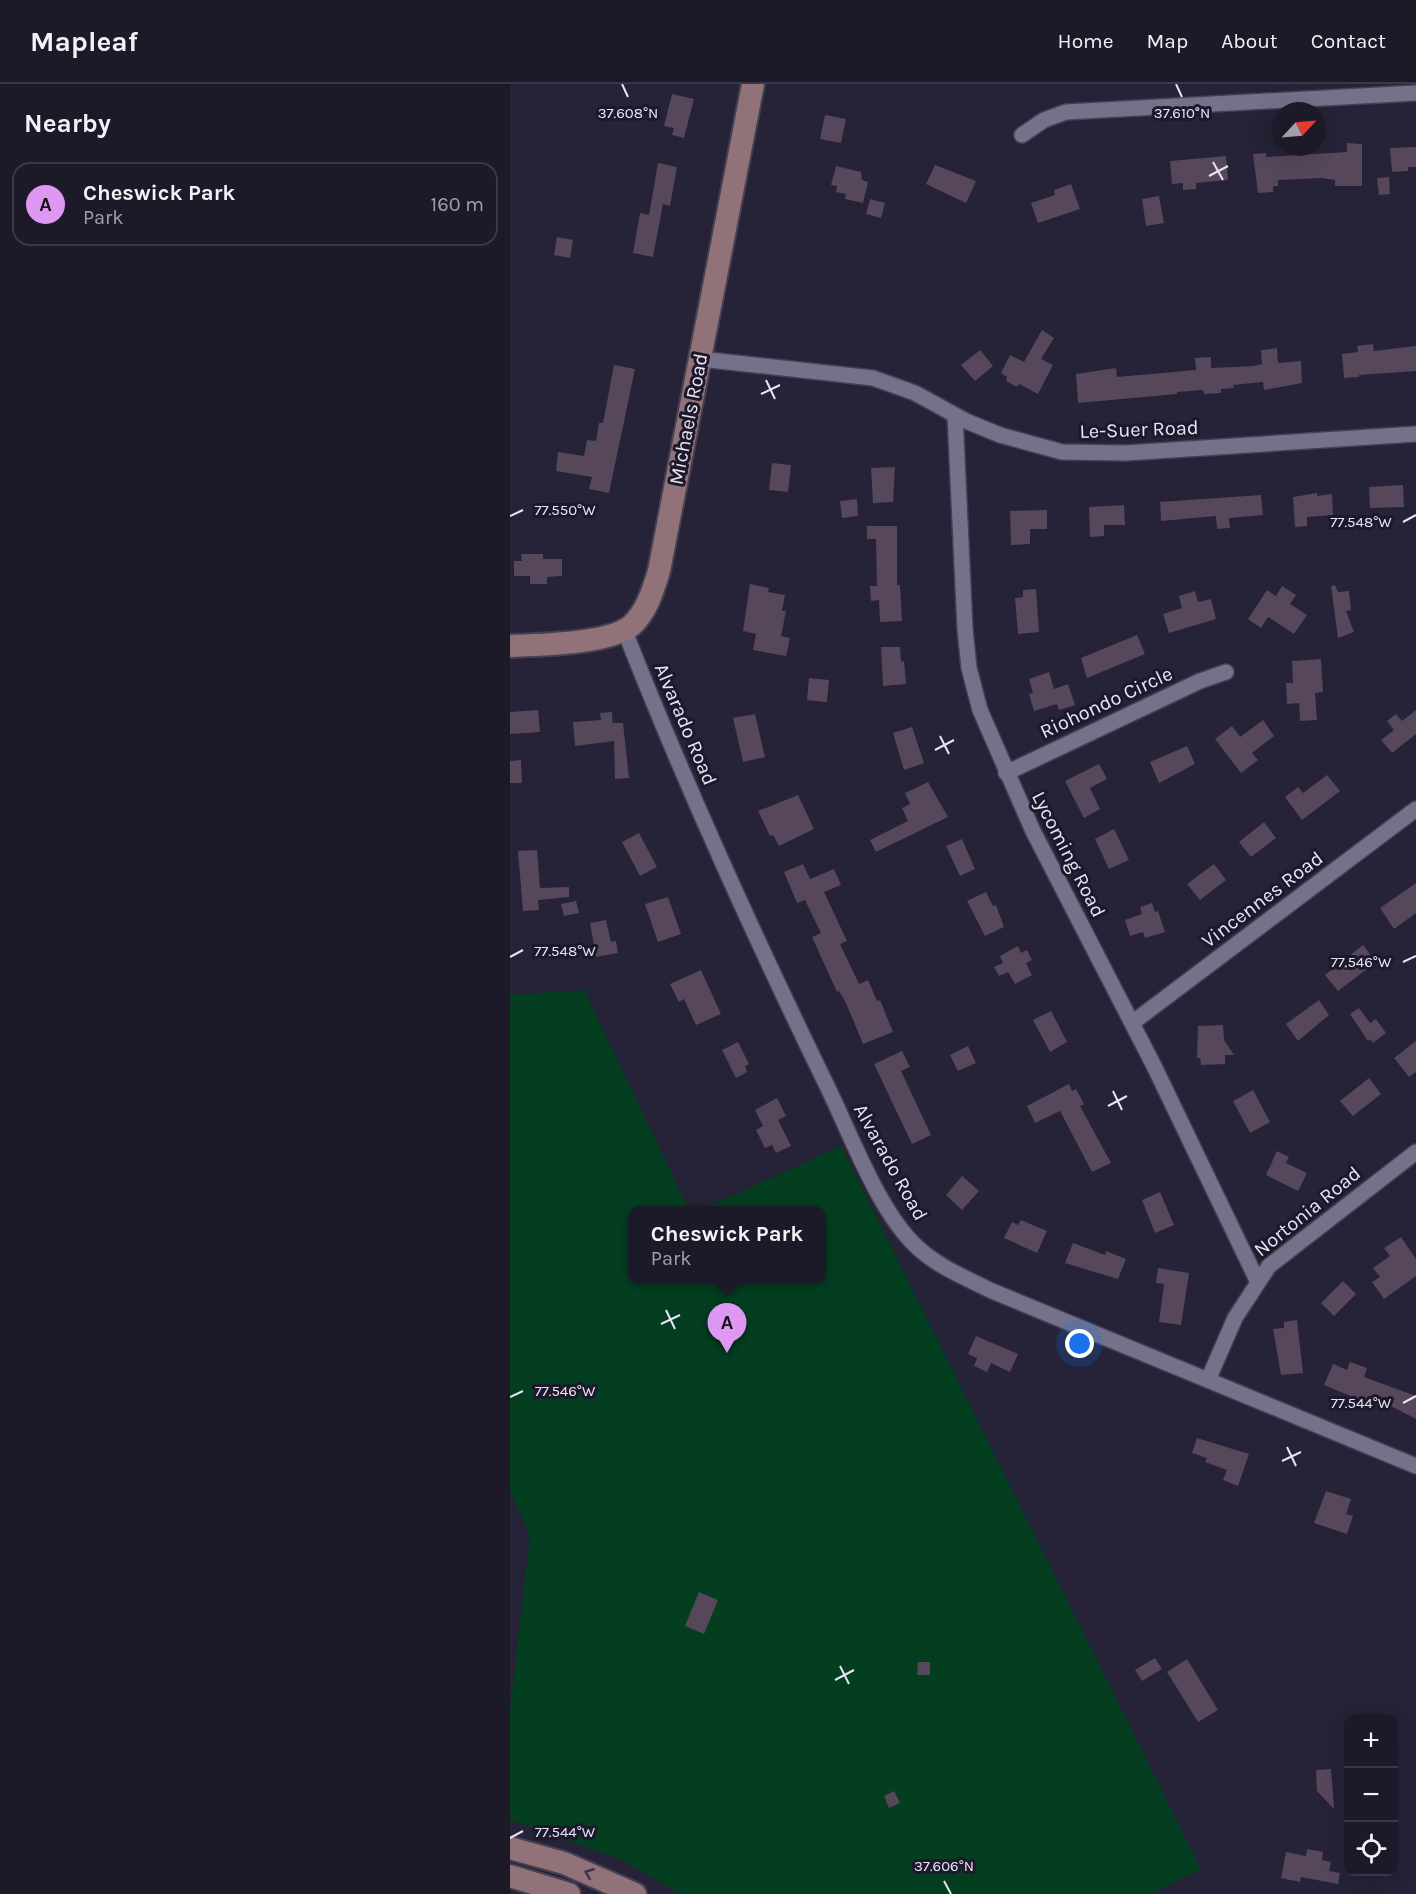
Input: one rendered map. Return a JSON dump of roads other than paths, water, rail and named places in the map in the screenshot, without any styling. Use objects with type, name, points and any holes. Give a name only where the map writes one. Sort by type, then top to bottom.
[{"type":"street","name":"Michaels Road","points":[[624,629],[641,614],[659,571],[753,84]]},
{"type":"street","points":[[1022,135],[1044,120],[1066,112],[1416,93]]},
{"type":"street","name":"Le-Suer Road","points":[[700,359],[873,378],[915,393],[955,415],[1021,441],[1062,452],[1085,454],[1416,434]]},
{"type":"street","name":"Lycoming Road","points":[[955,415],[965,629],[969,668],[980,710],[1006,773],[1132,1023],[1257,1280]]},
{"type":"street","points":[[510,646],[584,640],[624,629]]},
{"type":"street","name":"Alvarado Road","points":[[624,629],[703,820],[776,981],[896,1222],[912,1242],[952,1272],[1416,1466]]},
{"type":"street","name":"Riohondo Circle","points":[[1006,773],[1200,681],[1226,672]]},
{"type":"street","name":"Vincennes Road","points":[[1132,1023],[1416,809]]},
{"type":"street","name":"Nortonia Road","points":[[1208,1380],[1235,1318],[1257,1280],[1277,1259],[1416,1152]]},
{"type":"street","points":[[510,1848],[564,1863],[635,1894]]},
{"type":"street","points":[[510,1876],[569,1894]]},
{"type":"place","name":"Cheswick Park","points":[[727,1353]]}]
